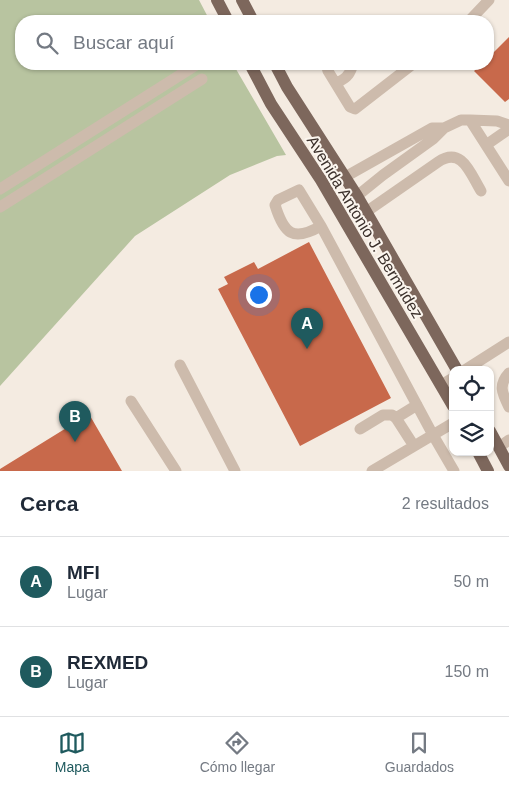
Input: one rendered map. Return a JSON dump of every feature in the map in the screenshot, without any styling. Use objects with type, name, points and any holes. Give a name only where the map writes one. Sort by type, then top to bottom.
[{"type":"main road","points":[[217,0],[225,15]]},
{"type":"main road","points":[[242,0],[250,15]]},
{"type":"main road","name":"Avenida Antonio J. Bermúdez","points":[[253,70],[271,104],[321,180],[449,399]]},
{"type":"main road","name":"Avenida Antonio J. Bermúdez","points":[[279,70],[357,196],[455,366]]},
{"type":"main road","points":[[494,434],[504,443],[509,466]]},
{"type":"main road","points":[[480,456],[488,471]]},
{"type":"street","points":[[473,15],[483,2]]},
{"type":"street","points":[[0,189],[188,70]]},
{"type":"street","points":[[328,70],[350,107],[355,109],[405,70]]},
{"type":"street","points":[[336,82],[343,80],[350,74],[351,70]]},
{"type":"street","points":[[0,207],[202,79]]},
{"type":"street","points":[[357,196],[382,174],[433,139],[444,128],[461,120],[497,122],[509,127]]},
{"type":"street","points":[[470,120],[486,144],[505,167],[509,182]]},
{"type":"street","points":[[486,144],[509,127]]},
{"type":"street","points":[[345,177],[426,130],[444,128]]},
{"type":"street","points":[[65,148],[74,160]]},
{"type":"street","points":[[366,212],[438,162],[450,156],[455,156],[462,162],[481,191]]},
{"type":"street","points":[[321,226],[454,471]]},
{"type":"street","points":[[471,366],[509,342]]},
{"type":"street","points":[[180,365],[235,471]]},
{"type":"street","points":[[509,373],[501,385],[509,407]]},
{"type":"street","points":[[441,385],[449,380]]},
{"type":"street","points":[[131,401],[176,471]]},
{"type":"street","points":[[396,418],[417,405]]},
{"type":"street","points":[[360,429],[383,415],[392,415],[396,418],[414,446]]},
{"type":"street","points":[[372,471],[449,425]]},
{"type":"green space","points":[[0,0],[199,0],[207,15],[15,15],[15,70],[236,70],[286,155],[277,156],[230,175],[135,236],[0,386]]},
{"type":"building","points":[[509,37],[509,99],[505,102],[474,71],[494,70],[494,52]]},
{"type":"building","points":[[309,242],[391,398],[300,446],[218,289],[228,284],[224,277],[254,262],[258,269]]},
{"type":"building","points":[[89,414],[122,471],[0,471],[0,469]]},
{"type":"place","name":"MFI","points":[[307,349]]},
{"type":"place","name":"REXMED","points":[[75,442]]}]
